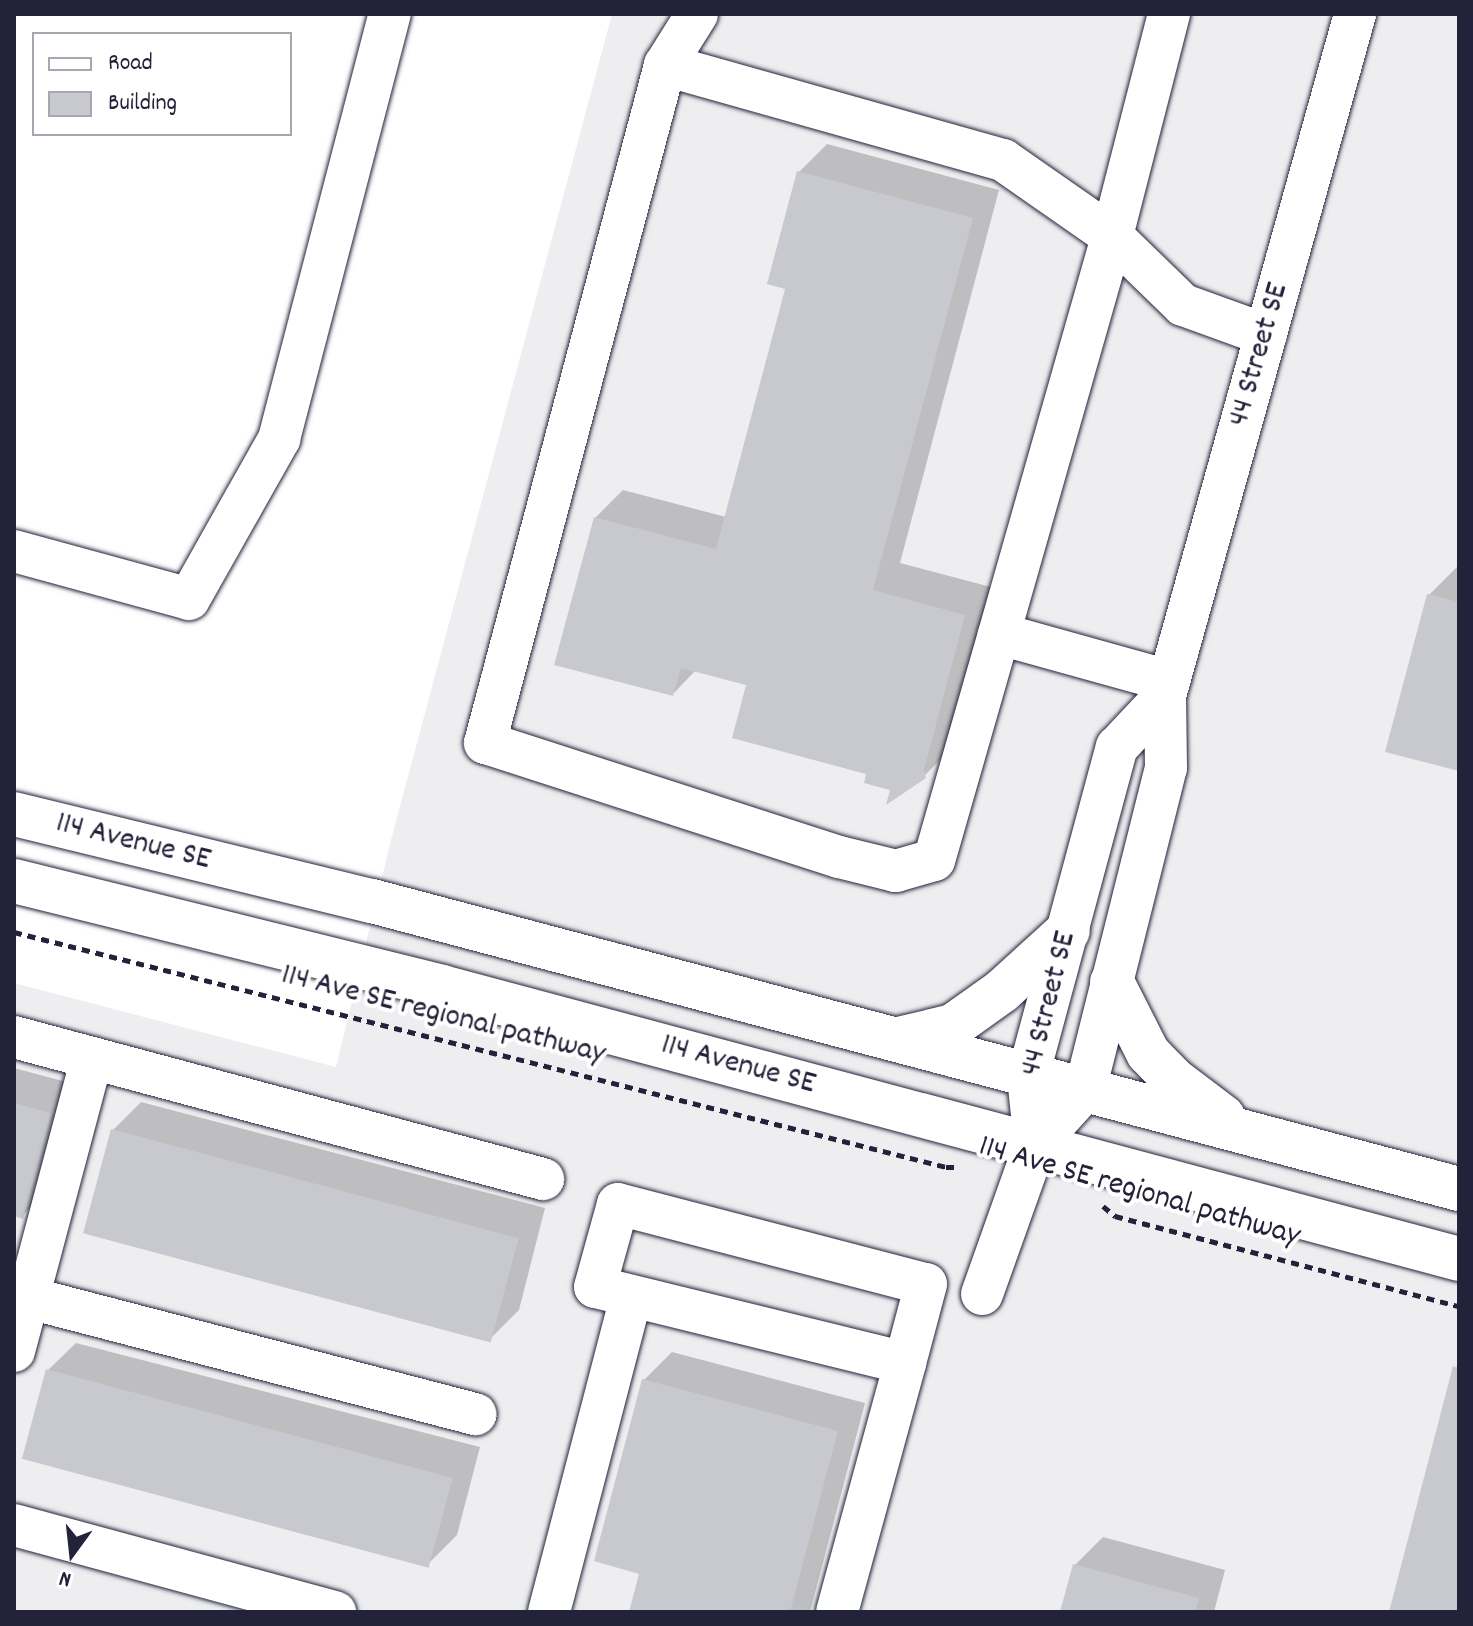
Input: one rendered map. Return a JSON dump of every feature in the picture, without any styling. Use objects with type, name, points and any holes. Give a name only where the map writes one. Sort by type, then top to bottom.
[{"type":"main road","name":"114 Avenue SE","points":[[14,814],[372,901],[1459,1189]]},
{"type":"main road","name":"114 Avenue SE","points":[[14,881],[442,987],[1028,1163],[1459,1259]]},
{"type":"main road","points":[[898,1040],[953,1026],[1068,931]]},
{"type":"main road","points":[[1112,982],[1148,1053],[1173,1079],[1241,1131]]},
{"type":"street","points":[[14,551],[189,599],[279,439],[390,14]]},
{"type":"street","points":[[697,14],[665,65],[485,743],[825,852],[896,871],[934,860],[1112,236],[1169,14]]},
{"type":"street","name":"44 Street SE","points":[[1028,1163],[1085,1090],[1166,768],[1167,688],[1355,14]]},
{"type":"street","points":[[665,65],[1003,160],[1112,236],[1183,305],[1266,335]]},
{"type":"street","points":[[999,634],[1167,688]]},
{"type":"street","name":"44 Street SE","points":[[1028,1163],[1028,1076],[1117,747],[1167,688]]},
{"type":"street","points":[[14,1037],[543,1179]]},
{"type":"street","points":[[14,1351],[21,1295],[92,1058]]},
{"type":"street","points":[[982,1294],[1028,1163]]},
{"type":"street","points":[[837,1612],[905,1363],[926,1284],[618,1204],[595,1287],[905,1363]]},
{"type":"street","points":[[21,1295],[476,1414]]},
{"type":"street","points":[[549,1612],[631,1297]]},
{"type":"street","points":[[14,1525],[335,1612]]},
{"type":"path","name":"114 Ave SE regional pathway","points":[[14,932],[946,1167],[1028,1163]]},
{"type":"path","name":"114 Ave SE regional pathway","points":[[1098,1201],[1115,1216],[1459,1306]]},
{"type":"shaded area","points":[[612,14],[1459,14],[1459,1612],[14,1612],[14,983],[336,1067],[391,840]]},
{"type":"building","points":[[797,171],[973,218],[873,590],[965,615],[924,770],[926,778],[886,805],[890,790],[864,783],[866,774],[732,738],[746,685],[681,668],[673,696],[554,665],[594,517],[716,549],[785,289],[767,284]]},
{"type":"building","points":[[1427,594],[1459,602],[1459,771],[1385,752]]},
{"type":"building","points":[[14,1103],[51,1113],[23,1219],[14,1216]]},
{"type":"building","points":[[111,1129],[519,1238],[491,1343],[83,1233]]},
{"type":"building","points":[[1453,1366],[1459,1368],[1459,1612],[1389,1612]]},
{"type":"building","points":[[46,1369],[453,1478],[429,1568],[22,1459]]},
{"type":"building","points":[[642,1379],[838,1431],[790,1612],[629,1612],[639,1574],[594,1561]]},
{"type":"building","points":[[1073,1564],[1199,1598],[1195,1612],[1060,1612]]}]
